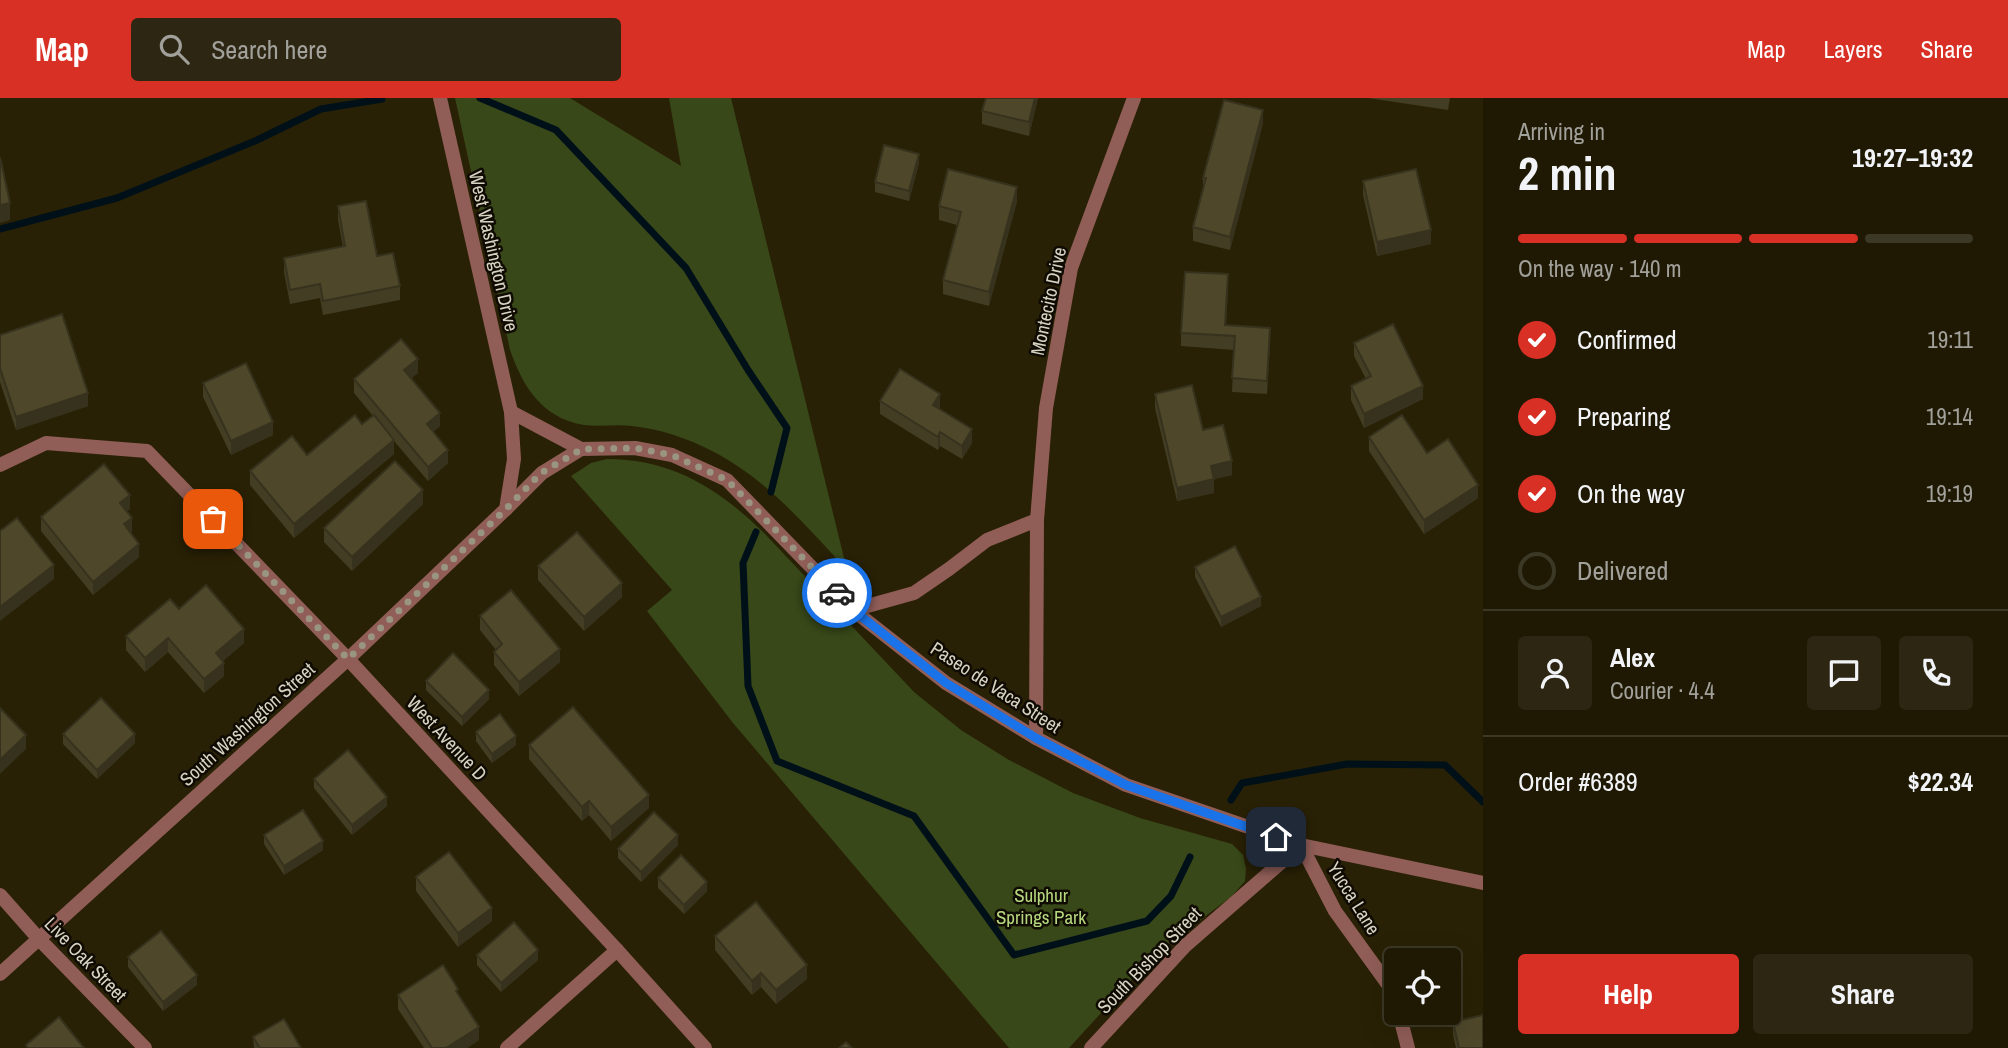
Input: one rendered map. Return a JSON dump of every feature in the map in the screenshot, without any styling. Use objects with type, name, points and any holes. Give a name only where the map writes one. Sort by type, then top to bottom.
[{"type":"street","name":"West Washington Drive","points":[[440,98],[511,412]]},
{"type":"street","name":"Montecito Drive","points":[[1036,738],[1037,520],[1046,408],[1072,268],[1134,98]]},
{"type":"street","name":"Paseo de Vaca Street","points":[[511,412],[582,449],[635,448],[672,455],[727,480],[853,610],[946,683],[1036,738],[1126,785],[1301,845],[1483,883]]},
{"type":"street","points":[[506,509],[514,459],[511,412]]},
{"type":"street","name":"West Avenue D","points":[[0,465],[46,443],[147,451],[348,659],[705,1048]]},
{"type":"street","name":"South Washington Street","points":[[0,974],[348,659],[541,473],[582,449]]},
{"type":"street","points":[[853,610],[914,593],[987,540],[1037,520]]},
{"type":"street","name":"Yucca Lane","points":[[1301,845],[1335,911],[1384,979]]},
{"type":"street","name":"South Bishop Street","points":[[1091,1048],[1185,946],[1301,845]]},
{"type":"street","name":"Live Oak Street","points":[[0,895],[145,1048]]},
{"type":"street","points":[[507,1048],[617,950]]},
{"type":"street","points":[[1402,1025],[1408,1048]]},
{"type":"green space","points":[[455,98],[570,98],[681,166],[669,98],[731,98],[847,570],[801,520],[768,490],[712,451],[653,429],[626,425],[584,425],[569,421],[557,416],[536,399],[521,376],[510,350]]},
{"type":"green space","name":"Sulphur Springs Park","points":[[607,459],[631,460],[674,471],[713,491],[766,535],[914,692],[961,730],[1009,760],[1073,793],[1140,818],[1232,844],[1243,855],[1245,881],[1231,897],[1156,953],[1069,1048],[1009,1048],[733,723],[647,611],[672,590],[571,476],[591,463]]},
{"type":"building","points":[[986,98],[1035,98],[1029,122],[982,111]]},
{"type":"building","points":[[1224,100],[1263,110],[1230,237],[1193,227]]},
{"type":"building","points":[[884,145],[919,154],[909,191],[875,182]]},
{"type":"building","points":[[0,157],[10,203],[0,205]]},
{"type":"building","points":[[948,169],[1017,187],[989,292],[943,280],[961,212],[939,206]]},
{"type":"building","points":[[1416,169],[1431,230],[1377,242],[1363,181]]},
{"type":"building","points":[[366,201],[377,256],[393,253],[400,286],[323,301],[320,284],[290,290],[284,258],[345,246],[338,206]]},
{"type":"building","points":[[1185,272],[1228,274],[1225,325],[1270,328],[1267,381],[1232,378],[1235,336],[1181,333]]},
{"type":"building","points":[[62,314],[88,393],[16,417],[0,368],[0,335]]},
{"type":"building","points":[[1393,324],[1423,386],[1364,414],[1351,386],[1371,376],[1354,343]]},
{"type":"building","points":[[401,339],[418,359],[404,370],[440,413],[427,424],[448,450],[428,467],[354,379]]},
{"type":"building","points":[[246,363],[273,422],[231,441],[203,383]]},
{"type":"building","points":[[900,369],[940,394],[933,405],[972,429],[962,446],[940,432],[938,437],[880,401]]},
{"type":"building","points":[[1192,385],[1203,430],[1223,425],[1232,461],[1211,466],[1214,479],[1177,488],[1155,394]]},
{"type":"building","points":[[355,415],[362,424],[374,415],[394,440],[294,524],[250,471],[292,436],[307,455]]},
{"type":"building","points":[[1402,415],[1427,453],[1448,439],[1478,485],[1424,520],[1369,437]]},
{"type":"building","points":[[395,461],[423,490],[352,557],[324,528]]},
{"type":"building","points":[[104,464],[130,495],[120,503],[132,518],[124,524],[139,544],[93,582],[41,517]]},
{"type":"building","points":[[17,518],[54,565],[0,607],[0,531]]},
{"type":"building","points":[[577,532],[622,583],[584,617],[538,566]]},
{"type":"building","points":[[1235,546],[1261,597],[1221,617],[1195,567]]},
{"type":"building","points":[[206,585],[244,629],[216,653],[224,663],[204,679],[168,638],[145,658],[126,636],[170,599],[179,609]]},
{"type":"building","points":[[511,590],[560,649],[519,682],[494,652],[502,644],[480,616]]},
{"type":"building","points":[[453,653],[489,690],[462,717],[426,681]]},
{"type":"building","points":[[101,698],[135,734],[97,770],[63,734]]},
{"type":"building","points":[[573,707],[649,795],[611,827],[589,801],[582,807],[529,745]]},
{"type":"building","points":[[0,708],[26,735],[0,760]]},
{"type":"building","points":[[500,714],[516,736],[492,754],[476,732]]},
{"type":"building","points":[[348,750],[387,797],[352,825],[314,779]]},
{"type":"building","points":[[303,810],[323,841],[284,866],[264,835]]},
{"type":"building","points":[[654,812],[678,835],[641,872],[618,849]]},
{"type":"building","points":[[449,852],[492,908],[458,933],[416,877]]},
{"type":"building","points":[[681,855],[707,882],[684,905],[658,878]]},
{"type":"building","points":[[756,902],[807,965],[776,990],[761,973],[752,981],[715,936]]},
{"type":"building","points":[[514,922],[538,950],[501,983],[477,955]]},
{"type":"building","points":[[161,931],[197,975],[163,1002],[128,957]]},
{"type":"building","points":[[443,965],[479,1027],[446,1048],[432,1048],[398,995]]},
{"type":"building","points":[[1483,1015],[1483,1048],[1459,1048],[1454,1025],[1461,1025],[1461,1020]]},
{"type":"building","points":[[59,1017],[84,1048],[28,1048],[26,1045]]},
{"type":"building","points":[[284,1019],[301,1048],[260,1048],[253,1037]]},
{"type":"building","points":[[846,1042],[852,1048],[839,1048]]},
{"type":"waterway","points":[[480,98],[556,130],[686,268],[787,428],[771,492]]},
{"type":"waterway","points":[[0,229],[117,198],[255,141],[321,109],[382,99]]},
{"type":"waterway","points":[[756,532],[743,563],[748,686],[777,761],[914,816],[1014,955],[1147,921],[1171,896],[1190,857]]},
{"type":"waterway","points":[[1231,800],[1242,783],[1347,764],[1445,765],[1483,802]]},
{"type":"way so far","points":[[213,519],[348,659],[541,473],[582,449],[635,448],[672,455],[727,480],[837,593]]},
{"type":"route","points":[[837,593],[853,610],[946,683],[1036,738],[1126,785],[1276,837]]}]
